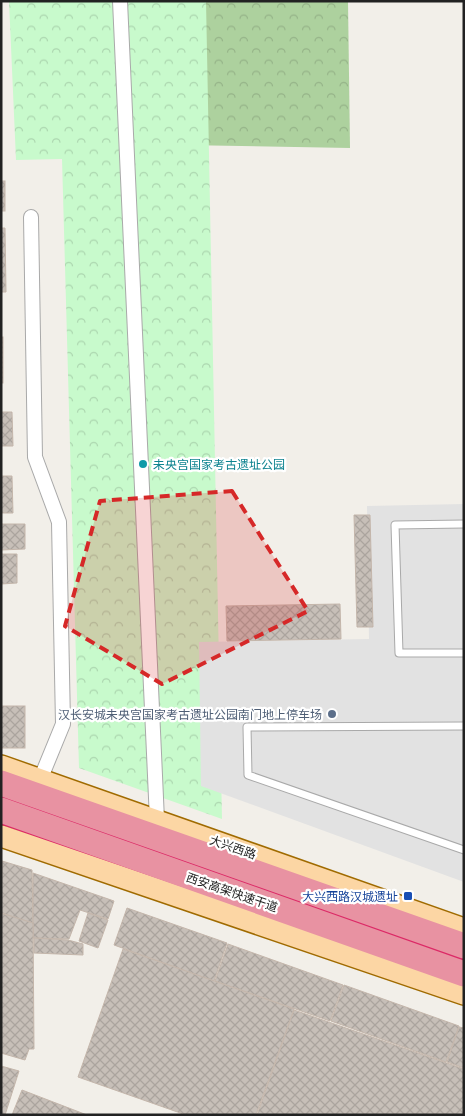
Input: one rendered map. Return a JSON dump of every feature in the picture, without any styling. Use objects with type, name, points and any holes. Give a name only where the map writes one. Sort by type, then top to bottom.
[{"type":"highway","name":"西安高架快速干道","points":[[1,783],[464,946]]},
{"type":"highway","name":"西安高架快速干道","points":[[1,810],[464,974]]},
{"type":"main road","name":"大兴西路","points":[[1,766],[464,929]]},
{"type":"main road","points":[[1,836],[464,994]]},
{"type":"street","points":[[120,1],[157,820]]},
{"type":"street","points":[[31,217],[35,457],[59,522],[63,724],[40,780]]},
{"type":"lane","points":[[464,524],[395,525],[398,653],[464,653]]},
{"type":"lane","points":[[464,726],[247,727],[248,776],[464,850]]},
{"type":"highlighted area","points":[[232,491],[308,611],[162,684],[65,626],[100,501]]},
{"type":"green space","name":"未央宫国家考古遗址公园","points":[[9,1],[206,1],[222,819],[79,768],[62,159],[16,160]]},
{"type":"green space","points":[[180,1],[348,1],[350,148],[182,145]]},
{"type":"shaded area","name":"汉长安城未央宫国家考古遗址公园南门地上停车场","points":[[464,504],[464,882],[201,786],[199,642],[369,639],[367,506]]},
{"type":"building","points":[[1,181],[5,181],[5,211],[1,211]]},
{"type":"building","points":[[1,228],[5,228],[6,292],[1,292]]},
{"type":"building","points":[[1,337],[3,337],[3,383],[1,383]]},
{"type":"building","points":[[1,412],[12,412],[13,446],[1,446]]},
{"type":"building","points":[[1,476],[12,476],[13,513],[1,513]]},
{"type":"building","points":[[354,515],[370,515],[373,627],[357,627]]},
{"type":"building","points":[[1,524],[25,524],[25,549],[1,550]]},
{"type":"building","points":[[1,554],[17,554],[17,583],[1,584]]},
{"type":"building","points":[[340,604],[341,639],[227,641],[226,606]]},
{"type":"building","points":[[1,706],[25,706],[25,748],[1,748]]},
{"type":"building","points":[[2,861],[32,870],[33,923],[1,913]]},
{"type":"building","points":[[33,873],[114,901],[108,919],[80,910],[69,939],[33,938]]},
{"type":"building","points":[[127,908],[227,943],[214,981],[114,945]]},
{"type":"building","points":[[1,913],[33,923],[34,1049],[29,1049],[25,1060],[1,1053]]},
{"type":"building","points":[[88,913],[108,920],[98,948],[79,941]]},
{"type":"building","points":[[34,938],[68,940],[83,944],[83,955],[34,953]]},
{"type":"building","points":[[228,944],[343,985],[330,1021],[215,981]]},
{"type":"building","points":[[123,949],[294,1009],[256,1115],[186,1115],[78,1077]]},
{"type":"building","points":[[344,985],[459,1026],[446,1062],[331,1021]]},
{"type":"building","points":[[294,1010],[464,1069],[464,1115],[257,1115]]},
{"type":"building","points":[[459,1027],[464,1028],[464,1068],[447,1062]]},
{"type":"building","points":[[1,1066],[19,1071],[5,1115],[1,1115]]},
{"type":"building","points":[[22,1090],[87,1115],[12,1115]]},
{"type":"place","name":"未央宫国家考古遗址公园","points":[[143,464]]},
{"type":"place","name":"汉长安城未央宫国家考古遗址公园南门地上停车场","points":[[332,714]]},
{"type":"place","name":"大兴西路汉城遗址","points":[[408,896]]}]
